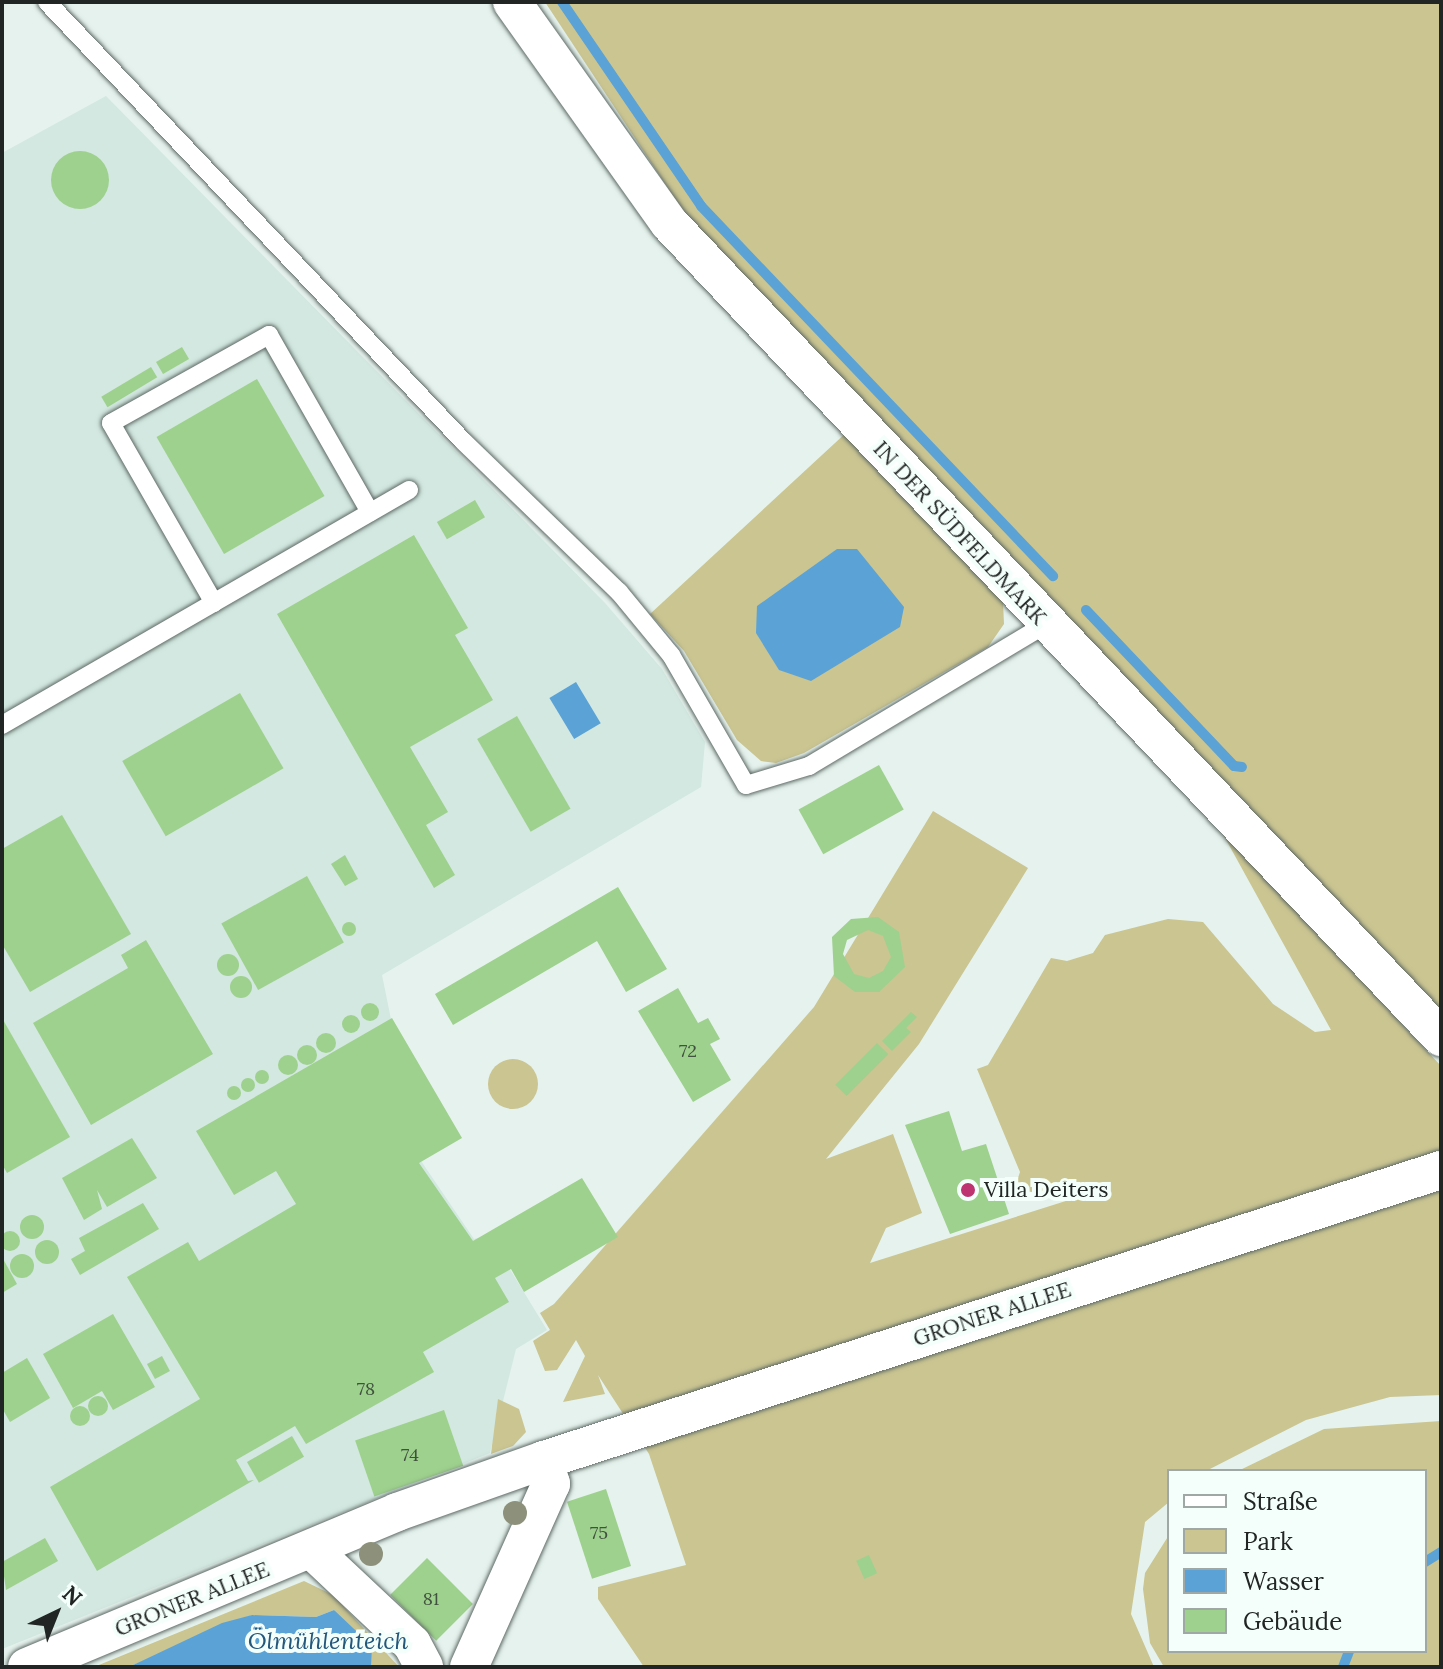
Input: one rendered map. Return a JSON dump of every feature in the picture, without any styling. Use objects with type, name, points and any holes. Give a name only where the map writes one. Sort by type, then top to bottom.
[{"type":"street","name":"IN DER SÜDFELDMARK","points":[[512,2],[669,223],[1045,625],[1441,1037]]},
{"type":"street","name":"GRONER ALLEE","points":[[27,1667],[312,1550],[544,1460],[1441,1170]]},
{"type":"street","points":[[469,1667],[551,1484],[544,1460]]},
{"type":"street","points":[[312,1550],[412,1644],[424,1667]]},
{"type":"lane","points":[[47,2],[464,442],[619,592],[671,655],[746,785],[809,766],[1045,625]]},
{"type":"lane","points":[[214,603],[111,423],[269,335],[370,512]]},
{"type":"lane","points":[[2,725],[409,490]]},
{"type":"shaded area","points":[[106,96],[605,603],[662,669],[705,742],[701,787],[382,975],[419,1158],[474,1239],[489,1235],[547,1330],[516,1349],[490,1453],[2,1649],[2,153]]},
{"type":"green space","points":[[545,2],[1441,2],[1441,1019],[683,211]]},
{"type":"green space","points":[[848,431],[1003,602],[1004,624],[988,647],[804,753],[776,763],[761,761],[737,740],[684,651],[650,614]]},
{"type":"green space","points":[[933,811],[1028,868],[919,1044],[826,1159],[893,1134],[922,1213],[886,1228],[870,1263],[1069,1200],[1027,1191],[1017,1181],[1020,1172],[977,1069],[988,1065],[1051,958],[1067,961],[1093,953],[1105,935],[1168,919],[1203,922],[1273,1004],[1315,1032],[1331,1030],[1219,827],[1441,1066],[1441,1395],[1390,1397],[1306,1420],[1210,1469],[1167,1469],[1167,1504],[1145,1522],[1131,1614],[1154,1667],[644,1667],[598,1599],[598,1587],[686,1565],[649,1454],[598,1375],[605,1394],[563,1402],[585,1356],[576,1340],[557,1370],[545,1371],[533,1341],[550,1330],[540,1313],[554,1304],[814,1007]]},
{"type":"green space","points":[[513,1059],[530,1067],[538,1084],[530,1101],[513,1109],[496,1101],[488,1084],[496,1067]]},
{"type":"green space","points":[[498,1399],[519,1409],[526,1432],[513,1446],[491,1454]]},
{"type":"green space","points":[[1441,1421],[1441,1667],[1164,1667],[1150,1643],[1143,1589],[1145,1573],[1167,1538],[1167,1653],[1427,1653],[1427,1469],[1242,1469],[1324,1429]]},
{"type":"green space","points":[[304,1581],[333,1595],[399,1667],[371,1667],[334,1610],[316,1617],[252,1615],[129,1667],[94,1667]]},
{"type":"water","points":[[837,549],[857,549],[904,607],[900,627],[811,681],[779,670],[756,633],[757,606]]},
{"type":"water","points":[[576,682],[601,723],[574,739],[549,698]]},
{"type":"water","name":"Ölmühlenteich","points":[[334,1610],[372,1646],[371,1667],[129,1667],[222,1623],[252,1615],[316,1617]]},
{"type":"building","points":[[80,151],[100,160],[109,180],[100,200],[80,209],[60,200],[51,180],[60,160]]},
{"type":"building","points":[[182,347],[189,359],[163,374],[156,362]]},
{"type":"building","points":[[151,367],[157,377],[107,407],[101,397]]},
{"type":"building","points":[[257,379],[325,496],[224,554],[157,437]]},
{"type":"building","points":[[475,500],[485,517],[447,539],[437,522]]},
{"type":"building","points":[[414,535],[468,628],[455,635],[493,700],[410,747],[448,812],[426,825],[455,875],[434,888],[277,614]]},
{"type":"building","points":[[240,693],[284,768],[166,836],[122,761]]},
{"type":"building","points":[[517,716],[570,809],[531,832],[477,739]]},
{"type":"building","points":[[879,765],[904,810],[823,854],[799,810]]},
{"type":"building","points":[[62,815],[131,934],[30,992],[2,944],[2,849]]},
{"type":"building","points":[[345,855],[358,879],[345,886],[331,864]]},
{"type":"building","points":[[307,876],[344,942],[258,990],[221,924]]},
{"type":"building","points":[[618,887],[667,969],[626,992],[597,941],[453,1025],[435,994]]},
{"type":"building","points":[[878,917],[899,932],[905,967],[879,992],[855,992],[834,976],[832,937],[851,919]],"holes":[[[868,930],[883,936],[891,957],[883,971],[869,978],[854,974],[843,954],[847,940]]]},
{"type":"building","points":[[349,922],[356,929],[349,936],[342,929]]},
{"type":"building","points":[[146,940],[213,1054],[91,1125],[33,1023],[128,968],[121,955]]},
{"type":"building","points":[[228,954],[236,957],[239,965],[236,973],[228,976],[220,973],[217,965],[220,957]]},
{"type":"building","points":[[241,976],[249,979],[252,987],[249,995],[241,998],[233,995],[230,987],[233,979]]},
{"type":"building","points":[[678,988],[698,1023],[708,1018],[720,1039],[710,1044],[731,1080],[693,1102],[638,1011]]},
{"type":"building","points":[[370,1003],[379,1012],[370,1021],[361,1012]]},
{"type":"building","points":[[911,1012],[917,1017],[906,1028],[911,1032],[892,1051],[882,1041]]},
{"type":"building","points":[[351,1015],[360,1024],[351,1033],[342,1024]]},
{"type":"building","points":[[2,1018],[70,1137],[7,1173],[2,1164]]},
{"type":"building","points":[[392,1018],[462,1138],[419,1163],[473,1241],[582,1178],[618,1237],[524,1292],[511,1269],[495,1278],[509,1302],[423,1352],[434,1372],[306,1444],[295,1426],[236,1460],[248,1481],[254,1480],[97,1571],[50,1487],[200,1399],[127,1277],[188,1242],[199,1261],[296,1204],[276,1171],[234,1195],[196,1131]]},
{"type":"building","points":[[326,1033],[333,1036],[336,1043],[333,1050],[326,1053],[319,1050],[316,1043],[319,1036]]},
{"type":"building","points":[[877,1043],[888,1054],[847,1096],[835,1085]]},
{"type":"building","points":[[307,1045],[314,1048],[317,1055],[314,1062],[307,1065],[300,1062],[297,1055],[300,1048]]},
{"type":"building","points":[[288,1055],[295,1058],[298,1065],[295,1072],[288,1075],[281,1072],[278,1065],[281,1058]]},
{"type":"building","points":[[262,1070],[269,1077],[262,1084],[255,1077]]},
{"type":"building","points":[[248,1078],[255,1085],[248,1092],[241,1085]]},
{"type":"building","points":[[234,1086],[241,1093],[234,1100],[227,1093]]},
{"type":"building","name":"Villa Deiters","points":[[949,1111],[962,1151],[986,1144],[1009,1214],[950,1234],[905,1125]]},
{"type":"building","points":[[132,1138],[157,1178],[107,1207],[97,1190],[102,1209],[84,1220],[62,1178]]},
{"type":"building","points":[[143,1203],[159,1229],[80,1275],[71,1259],[85,1251],[79,1238]]},
{"type":"building","points":[[32,1215],[43,1222],[44,1227],[37,1238],[32,1239],[21,1232],[20,1227],[27,1216]]},
{"type":"building","points":[[6,1231],[14,1231],[20,1241],[14,1251],[6,1251],[0,1245],[0,1237]]},
{"type":"building","points":[[47,1240],[55,1244],[59,1252],[55,1260],[47,1264],[39,1260],[35,1252],[39,1244]]},
{"type":"building","points":[[22,1254],[30,1258],[34,1266],[30,1274],[22,1278],[14,1274],[10,1266],[14,1258]]},
{"type":"building","points":[[2,1257],[17,1284],[2,1293]]},
{"type":"building","points":[[113,1314],[155,1387],[113,1410],[102,1391],[73,1408],[43,1354]]},
{"type":"building","points":[[162,1356],[170,1371],[155,1379],[147,1364]]},
{"type":"building","points":[[27,1358],[50,1398],[10,1422],[2,1408],[2,1373]]},
{"type":"building","points":[[98,1396],[105,1399],[108,1406],[105,1413],[98,1416],[91,1413],[88,1406],[91,1399]]},
{"type":"building","points":[[80,1406],[87,1409],[90,1416],[87,1423],[80,1426],[73,1423],[70,1416],[73,1409]]},
{"type":"building","points":[[444,1410],[463,1466],[374,1496],[355,1441]]},
{"type":"building","points":[[292,1436],[304,1457],[259,1483],[247,1462]]},
{"type":"building","points":[[606,1489],[631,1566],[592,1579],[567,1502]]},
{"type":"building","points":[[45,1538],[58,1561],[6,1590],[2,1562]]},
{"type":"building","points":[[869,1555],[877,1573],[864,1579],[856,1561]]},
{"type":"building","points":[[427,1558],[473,1604],[436,1641],[390,1595]]},
{"type":"waterway","points":[[562,2],[701,206],[1053,576]]},
{"type":"waterway","points":[[1086,610],[1234,766],[1242,767]]},
{"type":"waterway","points":[[1427,1561],[1441,1552]]},
{"type":"waterway","points":[[1343,1667],[1348,1653]]},
{"type":"place","name":"Villa Deiters","points":[[968,1190]]}]
